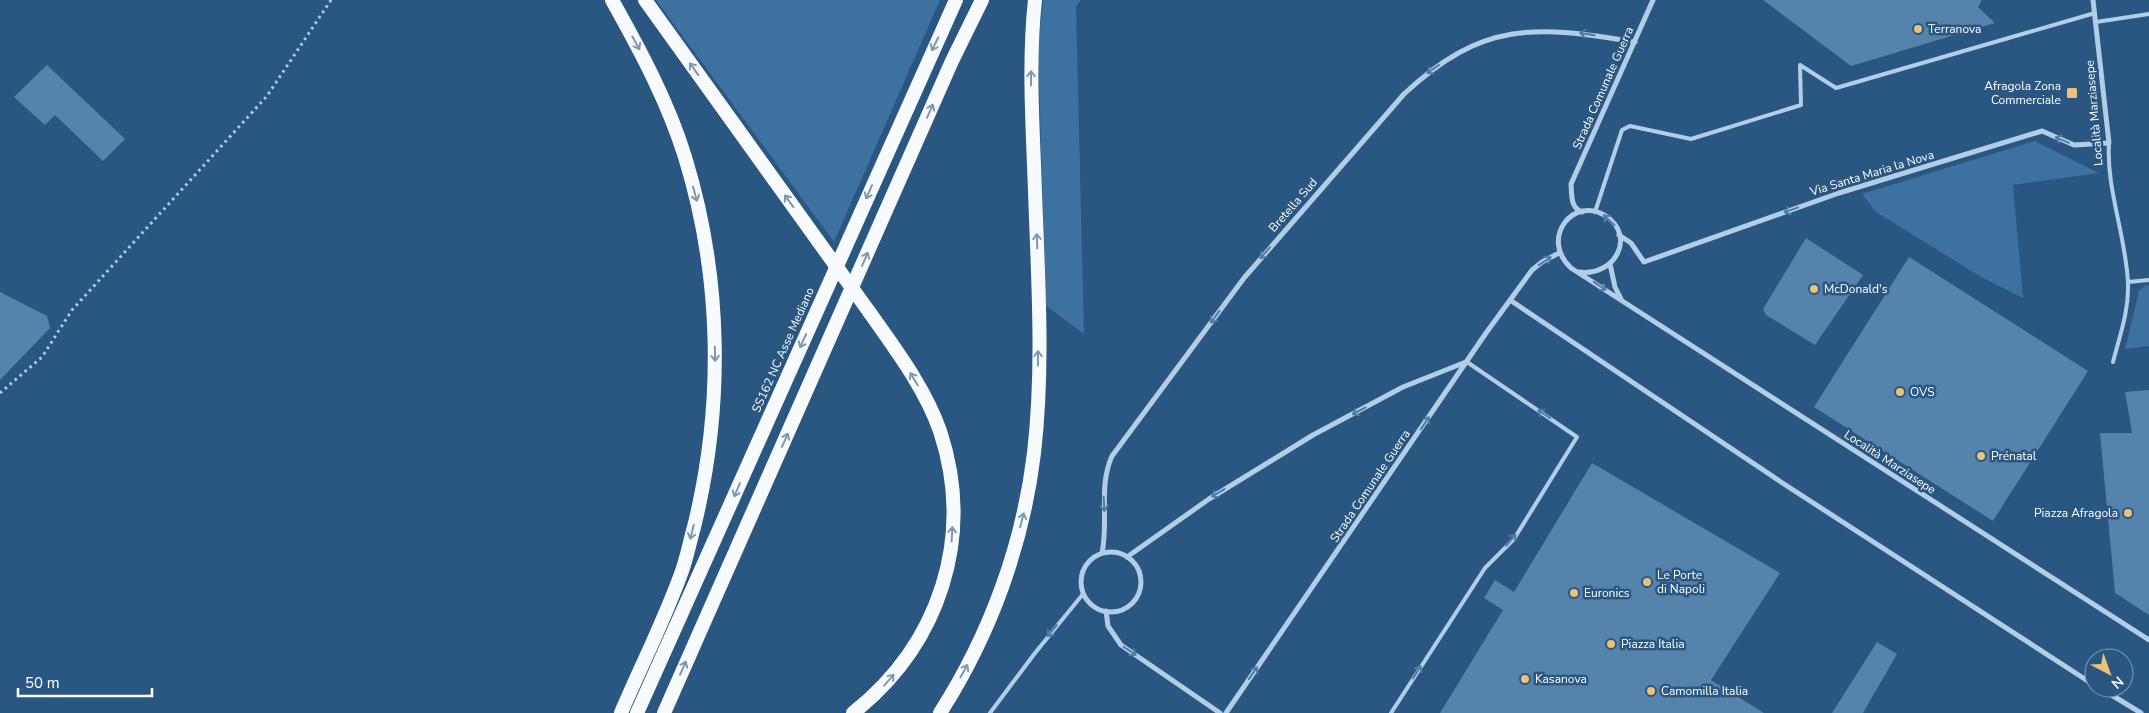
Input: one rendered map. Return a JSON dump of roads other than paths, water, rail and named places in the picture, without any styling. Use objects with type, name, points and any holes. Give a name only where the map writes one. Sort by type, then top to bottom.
[{"type":"highway","points":[[612,0],[641,51],[666,105],[685,157],[699,209],[711,276],[716,356],[712,435],[699,505],[682,570],[621,713]]},
{"type":"highway","points":[[645,0],[870,313],[919,388],[939,430],[950,469],[952,539],[946,576],[933,613],[921,637],[888,682],[853,713]]},
{"type":"highway","name":"SS162 NC Asse Mediano","points":[[637,713],[956,0]]},
{"type":"highway","points":[[664,713],[952,61],[982,0]]},
{"type":"highway","points":[[940,713],[970,661],[998,600],[1024,514],[1034,452],[1038,394],[1039,289],[1030,85],[1031,36],[1035,0]]},
{"type":"street","name":"Strada Comunale Guerra","points":[[1582,212],[1577,210],[1572,202],[1571,184],[1653,0]]},
{"type":"street","name":"Località Marziasepe","points":[[2093,0],[2109,143]]},
{"type":"street","name":"Bretella Sud","points":[[1102,553],[1106,522],[1104,479],[1112,456],[1244,278],[1404,94],[1430,69],[1466,48],[1503,34],[1541,30],[1575,32],[1635,42]]},
{"type":"street","name":"Via Santa Maria la Nova","points":[[1619,235],[1631,243],[1644,262],[1839,193],[2042,131],[2074,145],[2109,143]]},
{"type":"street","points":[[1582,212],[1595,212],[1606,216],[1612,221],[1619,235],[1619,251],[1610,264],[1596,272],[1580,272],[1564,261],[1560,253],[1558,236],[1567,220],[1582,212]]},
{"type":"street","name":"Strada Comunale Guerra","points":[[1226,713],[1510,300],[1532,270],[1542,262],[1560,253]]},
{"type":"street","points":[[1610,264],[1615,286],[1621,300]]},
{"type":"street","name":"Località Marziasepe","points":[[1580,272],[2149,640]]},
{"type":"street","points":[[1510,300],[1784,484],[2084,678]]},
{"type":"street","points":[[1127,556],[1208,499],[1313,435],[1403,387],[1467,362]]},
{"type":"street","points":[[1112,552],[1127,556],[1136,566],[1140,575],[1138,593],[1126,608],[1106,612],[1093,605],[1083,594],[1081,584],[1086,565],[1093,557],[1102,553],[1112,552]]},
{"type":"street","points":[[1106,612],[1108,626],[1121,645],[1220,713]]},
{"type":"street","points":[[2116,698],[2141,713]]},
{"type":"lane","points":[[1595,212],[1622,130],[1630,126],[1692,139],[1801,105],[1800,65],[1836,88],[2095,13]]},
{"type":"lane","points":[[2096,22],[2149,14]]},
{"type":"lane","name":"Località Marziasepe","points":[[2109,143],[2108,164],[2114,188],[2128,282],[2127,312],[2113,362]]},
{"type":"lane","points":[[2128,282],[2149,280]]},
{"type":"lane","points":[[1391,713],[1485,568],[1514,539],[1577,437],[1467,362]]},
{"type":"lane","points":[[990,713],[1083,594]]},
{"type":"place","name":"Terranova","points":[[1918,29]]},
{"type":"place","name":"Afragola Zona Commerciale","points":[[2072,93]]},
{"type":"place","name":"McDonald's","points":[[1814,289]]},
{"type":"place","name":"OVS","points":[[1900,392]]},
{"type":"place","name":"Prénatal","points":[[1981,456]]},
{"type":"place","name":"Piazza Afragola","points":[[2128,513]]},
{"type":"place","name":"Le Porte di Napoli","points":[[1647,582]]},
{"type":"place","name":"Euronics","points":[[1574,593]]},
{"type":"place","name":"Piazza Italia","points":[[1611,644]]},
{"type":"place","name":"Kasanova","points":[[1525,679]]},
{"type":"place","name":"Camomilla Italia","points":[[1651,691]]}]
